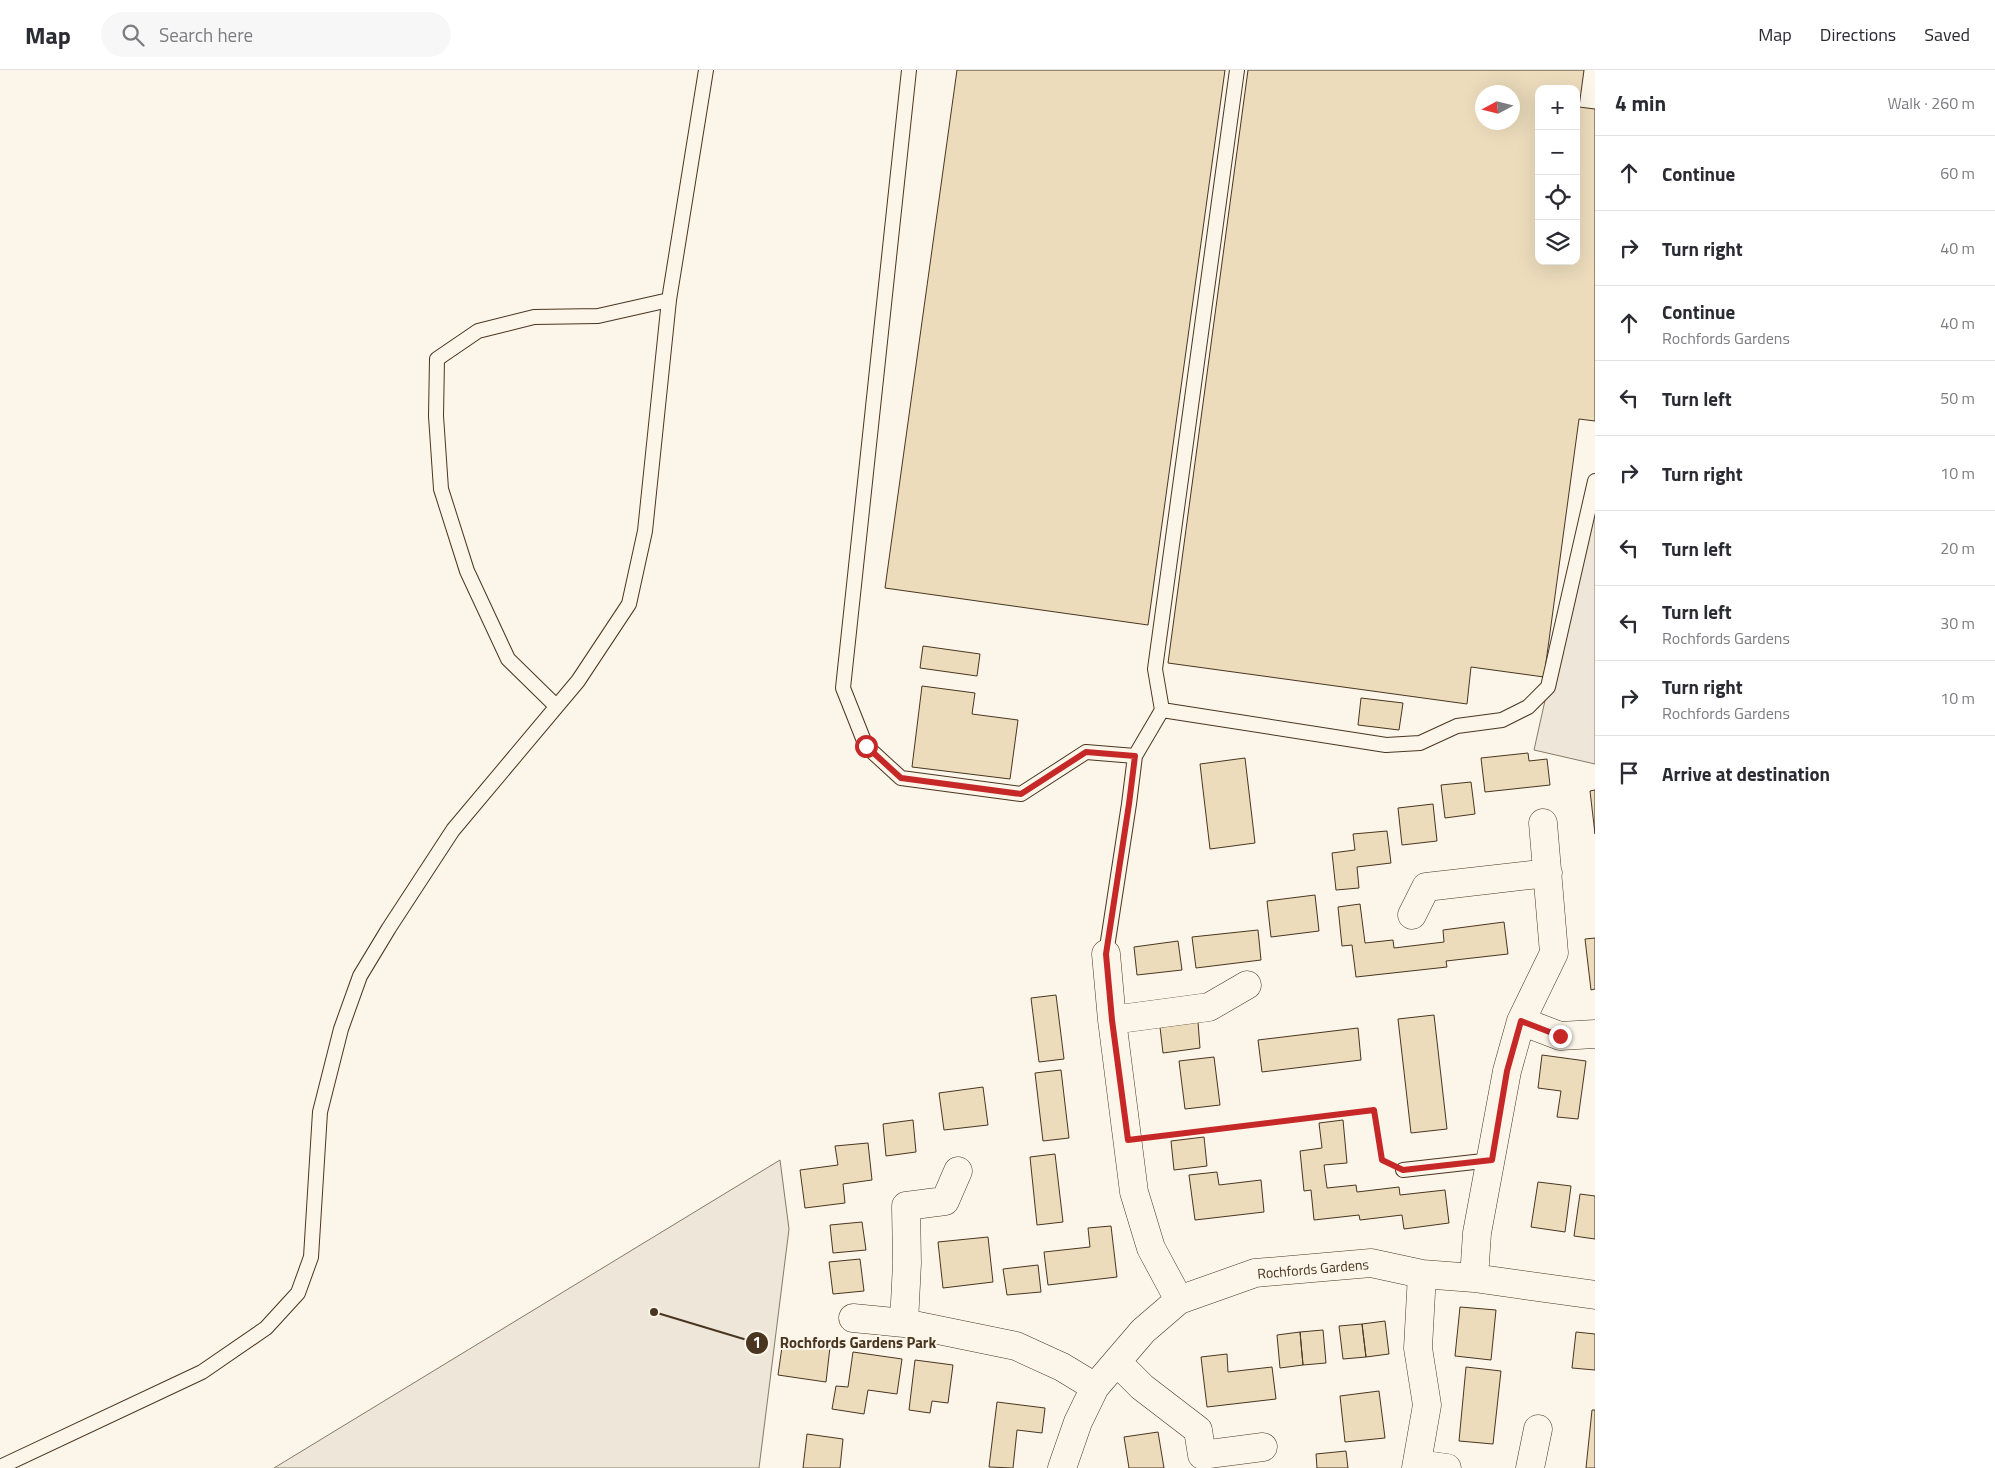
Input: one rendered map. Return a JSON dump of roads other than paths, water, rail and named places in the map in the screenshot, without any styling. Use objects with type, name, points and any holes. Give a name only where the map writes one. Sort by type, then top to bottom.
[{"type":"street","points":[[1474,1278],[1477,1233],[1507,1071],[1521,1021],[1554,953],[1543,823]]},
{"type":"street","points":[[1412,915],[1426,887],[1548,873]]},
{"type":"street","points":[[1106,954],[1112,1020],[1134,1192],[1151,1248],[1179,1300]]},
{"type":"street","points":[[1112,1020],[1209,1007],[1247,985]]},
{"type":"street","points":[[1521,1021],[1560,1036],[1595,1034]]},
{"type":"street","points":[[904,1323],[908,1263],[906,1206],[945,1201],[958,1171]]},
{"type":"street","name":"Rochfords Gardens","points":[[1062,1468],[1078,1422],[1095,1387],[1143,1331],[1179,1300],[1255,1273],[1371,1263],[1422,1274],[1474,1278],[1595,1295]]},
{"type":"street","points":[[1422,1274],[1418,1348],[1428,1405],[1417,1466],[1447,1468]]},
{"type":"street","points":[[853,1318],[904,1323],[1016,1346],[1062,1367],[1095,1387]]},
{"type":"street","points":[[1117,1362],[1142,1387],[1198,1430],[1202,1455],[1263,1447]]},
{"type":"street","points":[[1530,1468],[1538,1429]]},
{"type":"lane","points":[[0,1467],[202,1372],[266,1328],[298,1293],[311,1257],[320,1112],[341,1028],[360,976],[453,830],[578,681],[629,604],[645,531],[669,300],[706,70]]},
{"type":"lane","points":[[909,70],[843,688],[866,746],[901,778],[1021,794],[1086,752],[1135,756]]},
{"type":"lane","points":[[1106,954],[1135,756],[1162,710],[1155,669],[1237,70]]},
{"type":"lane","points":[[556,706],[508,659],[467,571],[441,489],[436,416],[437,359],[478,331],[534,317],[598,316],[669,300]]},
{"type":"lane","points":[[1162,710],[1386,745],[1420,742],[1457,726],[1502,720],[1528,707],[1548,687],[1595,481]]},
{"type":"lane","points":[[1403,1170],[1492,1160]]},
{"type":"place","name":"Rochfords Gardens Park","points":[[654,1312]]}]
